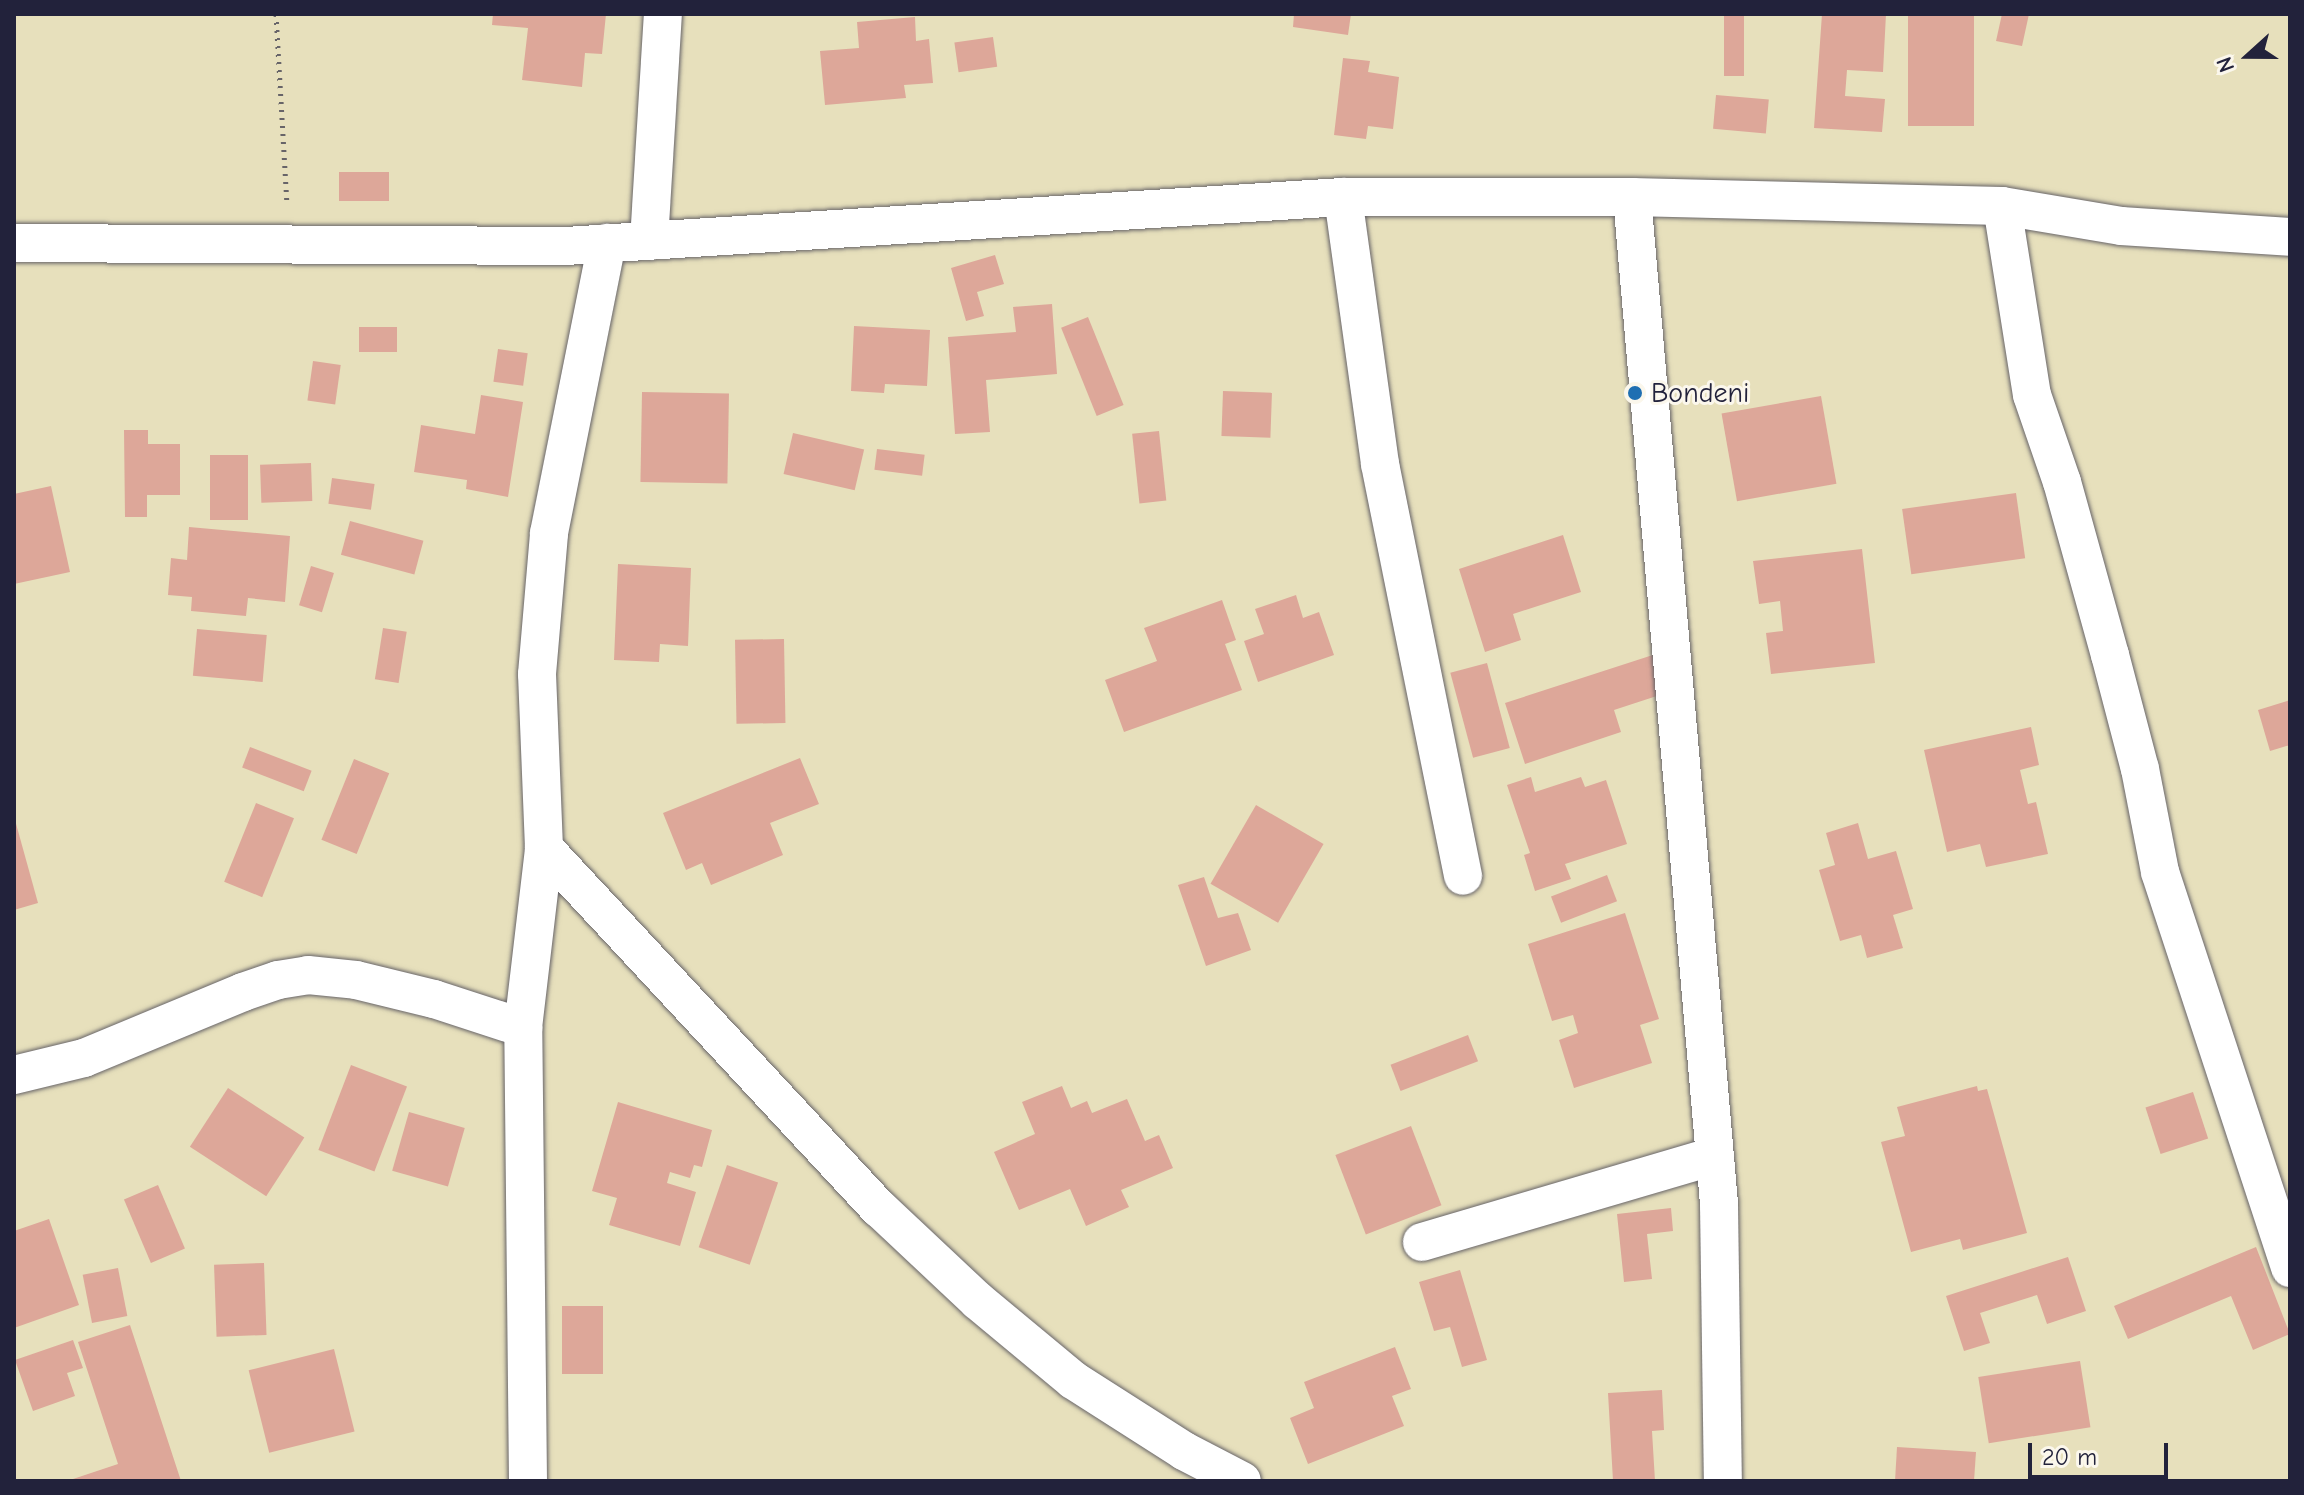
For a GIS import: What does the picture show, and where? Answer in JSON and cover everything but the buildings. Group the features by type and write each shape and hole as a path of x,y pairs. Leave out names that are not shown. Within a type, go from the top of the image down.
{"street":[{"path":"649,241 663,14"},
{"path":"14,243 607,243 1343,197 1632,197 2002,206 2121,226 2289,228"},
{"path":"1343,197 1380,464 1463,876"},
{"path":"1632,197 1719,1204 1723,1481"},
{"path":"2002,206 2032,395 2062,482 2106,640 2140,769 2160,872 2290,1268"},
{"path":"528,1481 523,1028 544,848 537,674 549,533 607,243"},
{"path":"544,848 880,1209 978,1301 1073,1380 1184,1451 1242,1481"},
{"path":"14,1075 84,1058 243,992 278,980 308,975 356,980 434,999 523,1028"},
{"path":"1422,1242 1715,1156"}],"path":[{"path":"276,14 286,131 288,244"}],"place":[{"name":"Bondeni","path":"1635,393"}]}
